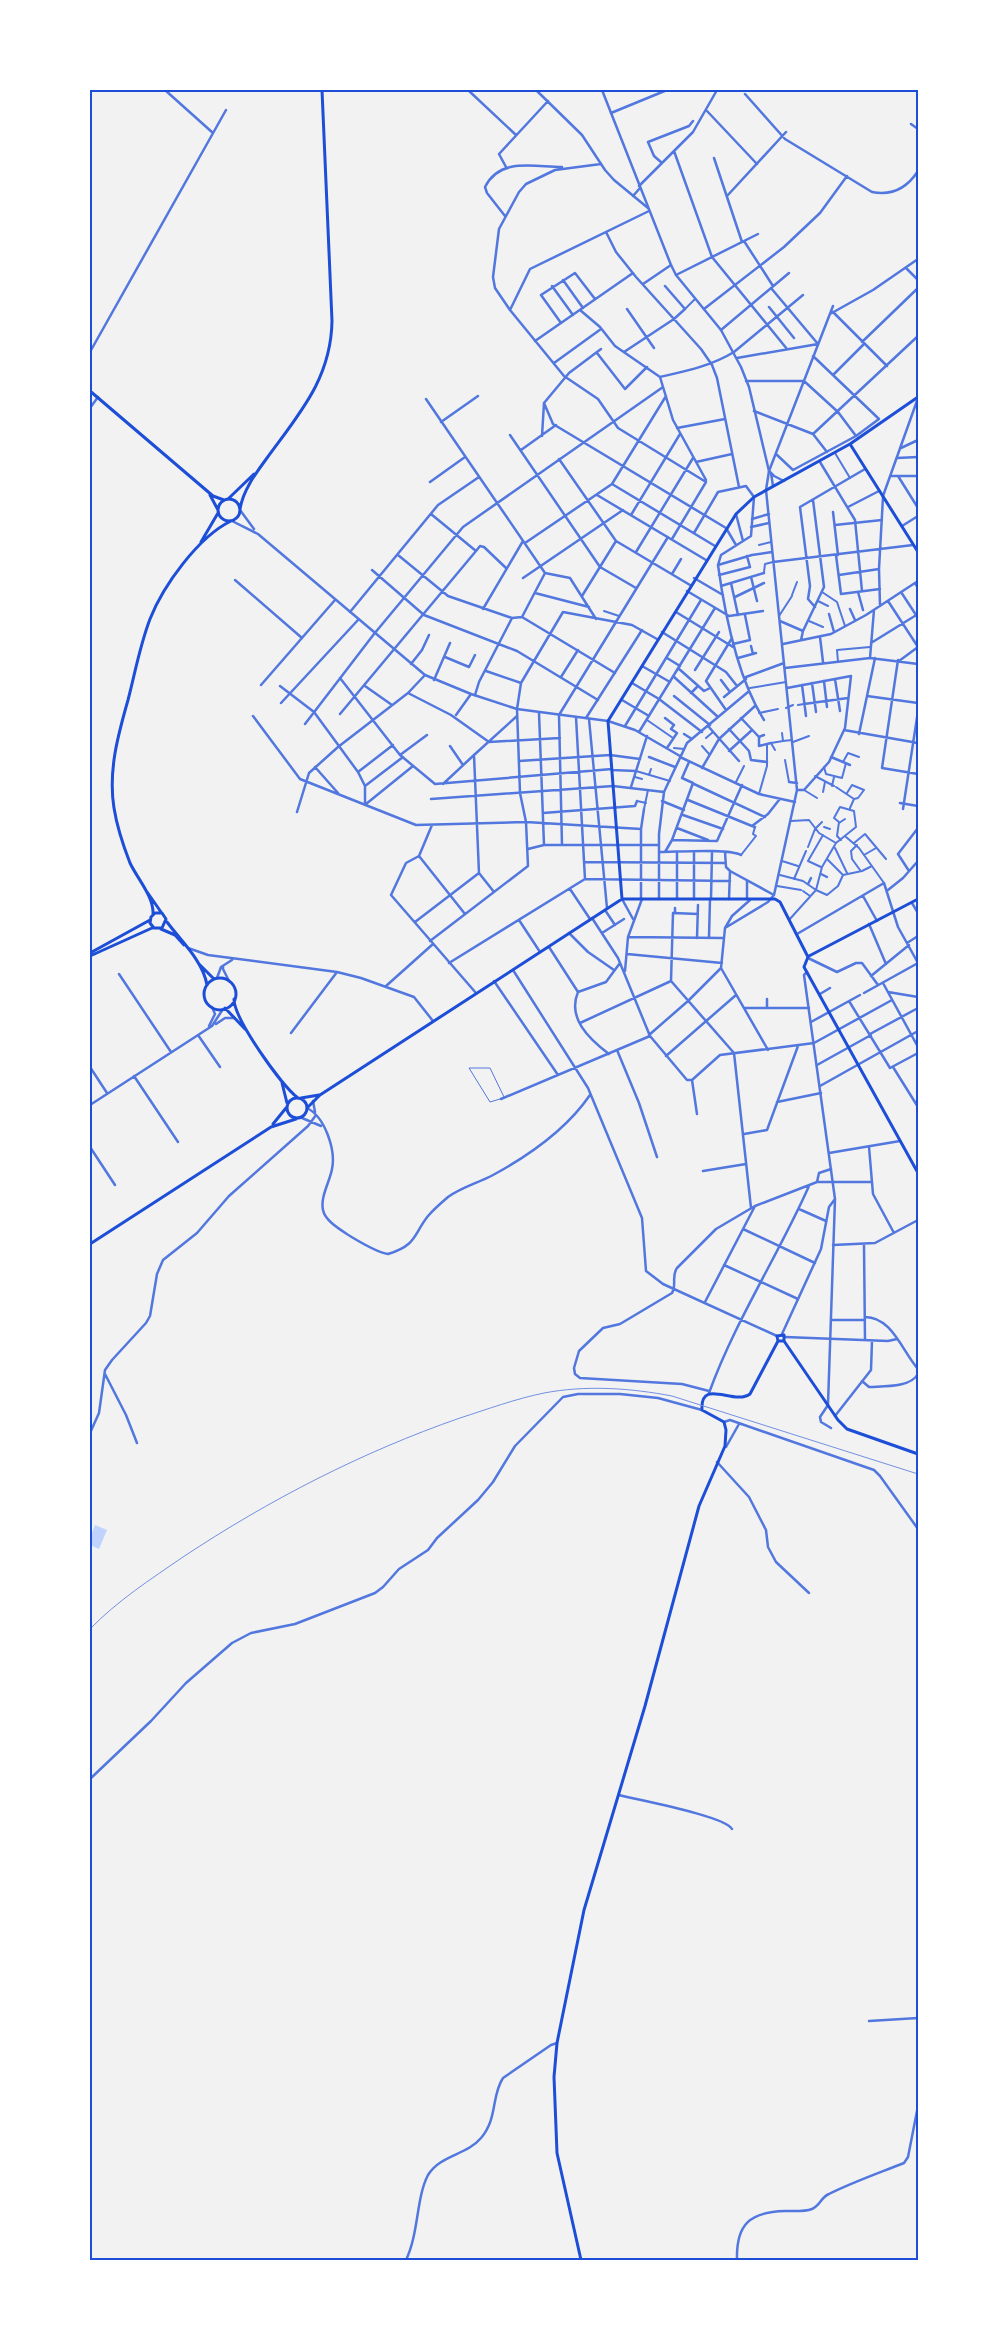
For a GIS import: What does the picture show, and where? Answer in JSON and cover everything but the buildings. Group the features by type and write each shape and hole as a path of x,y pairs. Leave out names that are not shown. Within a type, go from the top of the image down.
{"main road":[{"path":"197,549 217,530 238,517 242,498 258,470 312,395 319,382 329,352 332,321 322,90"},
{"path":"90,391 209,493 237,503 240,510"},
{"path":"622,899 608,721 694,578 736,514 754,497 850,444 918,397"},
{"path":"850,444 918,552"},
{"path":"90,955 150,919 153,914 151,904 130,863 119,831 112,798 113,764 121,725 150,620 167,587 210,531 220,505 258,470"},
{"path":"209,493 224,520 232,521"},
{"path":"141,884 162,913 166,922 197,962 216,979 229,981 234,989 236,1012 250,1035 282,1082 299,1098 305,1101 308,1108"},
{"path":"90,1244 271,1127 302,1118 320,1095 622,899 748,900 773,897 780,902 808,957"},
{"path":"918,899 808,957 804,966 918,1172"},
{"path":"153,914 162,913"},
{"path":"150,919 154,928"},
{"path":"160,929 166,922"},
{"path":"90,955 154,928 175,936 186,947"},
{"path":"197,962 207,985 204,996 207,1002 212,1007 224,1009 250,1035"},
{"path":"207,985 216,979"},
{"path":"224,1009 234,1000"},
{"path":"282,1082 289,1115 296,1119"},
{"path":"271,1127 292,1099 320,1095"},
{"path":"581,2260 556,2153 554,2077 558,2043 582,1916 646,1706 692,1529 702,1497 725,1448 726,1430 724,1422 702,1410 704,1399 709,1392 736,1398 747,1396 756,1386 778,1341 778,1336 784,1338 835,1416 851,1431 918,1454"},
{"path":"778,1341 784,1338"}],"street":[{"path":"165,90 213,133"},
{"path":"468,90 516,135"},
{"path":"536,90 582,135 614,180 649,210"},
{"path":"602,90 676,275 721,330 737,358 746,381 773,486"},
{"path":"611,113 666,90"},
{"path":"633,196 695,129 717,90"},
{"path":"745,94 783,136 872,192 885,194 906,185 918,172"},
{"path":"506,167 499,154 548,101"},
{"path":"90,352 226,110"},
{"path":"707,110 757,164"},
{"path":"662,163 654,156 648,142 690,125 693,121"},
{"path":"911,124 918,129"},
{"path":"690,125 695,129"},
{"path":"726,196 786,132"},
{"path":"674,151 712,257 788,349"},
{"path":"714,158 743,242 787,308 818,344"},
{"path":"505,216 487,193 485,187 488,181 506,167 511,165 568,167 601,164"},
{"path":"568,167 543,174 526,184 505,216 497,240 493,277 495,288 510,310 554,363 566,376 598,399 618,428 706,482"},
{"path":"704,309 784,246 827,205 847,176"},
{"path":"510,310 530,269 649,210"},
{"path":"606,232 616,252 712,365 717,378 738,488"},
{"path":"676,275 758,234"},
{"path":"829,315 873,290 918,259"},
{"path":"643,284 671,265"},
{"path":"906,268 918,280"},
{"path":"721,330 789,272"},
{"path":"561,323 541,295 552,286 576,273 595,300"},
{"path":"536,341 633,273"},
{"path":"563,280 582,309 615,346 660,377 677,428 706,482"},
{"path":"552,286 573,315"},
{"path":"665,286 685,309"},
{"path":"834,375 918,288"},
{"path":"660,377 712,365 734,352 803,295"},
{"path":"624,352 674,319 695,299"},
{"path":"725,928 773,897 780,875 795,802 797,783 793,741 787,708 787,688 766,490 776,454 833,306"},
{"path":"769,307 794,338"},
{"path":"627,309 654,348"},
{"path":"833,312 887,366"},
{"path":"554,363 601,329"},
{"path":"813,434 918,336"},
{"path":"737,358 818,344"},
{"path":"542,436 544,403 566,376 601,350"},
{"path":"597,353 626,389 647,367"},
{"path":"776,454 793,470 856,436 879,419 813,356"},
{"path":"746,381 804,381 838,412 856,436"},
{"path":"305,724 374,634 463,527 663,387"},
{"path":"441,422 478,396"},
{"path":"482,609 524,542 612,484 666,396"},
{"path":"880,606 879,569 883,498 918,397"},
{"path":"90,408 98,398"},
{"path":"426,399 545,573 570,578 596,619"},
{"path":"544,403 553,424 726,528 736,545"},
{"path":"754,411 813,434 827,452"},
{"path":"677,428 725,420"},
{"path":"521,450 556,425"},
{"path":"630,515 680,434"},
{"path":"510,435 600,567 636,588"},
{"path":"901,448 918,440"},
{"path":"835,453 850,478"},
{"path":"696,462 732,454"},
{"path":"430,482 466,457"},
{"path":"897,458 918,457"},
{"path":"636,552 693,458"},
{"path":"559,459 616,541 690,585"},
{"path":"820,462 856,523 862,591"},
{"path":"815,607 808,599 810,586 800,507 865,469"},
{"path":"770,472 784,481"},
{"path":"891,476 918,476"},
{"path":"898,476 918,508"},
{"path":"350,612 438,505 479,477"},
{"path":"672,539 706,482"},
{"path":"612,484 715,546"},
{"path":"694,533 718,492 746,486 754,497 751,536 720,555 718,565 734,648 746,678 748,692 764,720"},
{"path":"848,508 879,491"},
{"path":"597,495 706,560"},
{"path":"801,640 803,631 824,587 813,499"},
{"path":"240,510 258,534 374,634 425,675 434,680 517,709 608,721 625,726 647,736 679,758 736,782 759,794 795,802"},
{"path":"523,578 623,510"},
{"path":"833,512 841,594 880,589"},
{"path":"431,514 476,551"},
{"path":"736,514 743,541"},
{"path":"752,519 768,514"},
{"path":"902,526 918,516"},
{"path":"835,526 882,520"},
{"path":"232,521 258,534"},
{"path":"751,527 769,523"},
{"path":"562,845 559,715 668,537"},
{"path":"582,596 616,541"},
{"path":"759,545 771,542"},
{"path":"721,586 764,573 765,564 773,562 914,545"},
{"path":"340,714 480,546 484,547 506,568"},
{"path":"718,565 747,556 772,552"},
{"path":"398,555 442,592 482,609 512,618 522,617 615,673"},
{"path":"719,575 750,567 747,556"},
{"path":"672,574 680,559"},
{"path":"839,575 879,569"},
{"path":"372,570 424,614 498,646 516,651 598,700"},
{"path":"522,617 545,573"},
{"path":"751,577 757,601"},
{"path":"694,578 723,595"},
{"path":"235,580 302,638"},
{"path":"779,616 792,595 797,582"},
{"path":"782,644 820,637 834,632 866,615 917,582 918,588"},
{"path":"731,583 738,615"},
{"path":"734,596 754,589 764,583"},
{"path":"686,591 727,615 745,615 763,611"},
{"path":"857,592 866,615"},
{"path":"838,662 836,652 838,650 871,645 917,616 901,592"},
{"path":"535,593 590,608"},
{"path":"822,593 837,602 845,626"},
{"path":"261,685 334,600"},
{"path":"625,726 702,600"},
{"path":"818,601 828,606"},
{"path":"888,601 918,647 898,660 882,768 918,774"},
{"path":"640,732 715,608"},
{"path":"850,609 855,620"},
{"path":"870,658 874,610"},
{"path":"604,611 619,616"},
{"path":"674,611 734,648"},
{"path":"430,941 528,866 526,822 520,793 517,709 521,683 563,612 632,625 657,639"},
{"path":"829,614 834,632"},
{"path":"733,644 750,640 745,615"},
{"path":"456,715 473,694 512,618"},
{"path":"281,703 288,693 358,620"},
{"path":"780,621 803,631"},
{"path":"808,621 823,627"},
{"path":"615,925 606,909 588,719 642,630"},
{"path":"662,632 728,673 737,686"},
{"path":"695,670 719,632"},
{"path":"411,664 422,650 429,635"},
{"path":"820,637 823,662"},
{"path":"726,710 706,682 732,638"},
{"path":"434,680 450,644"},
{"path":"738,658 755,653 751,646"},
{"path":"561,677 578,650"},
{"path":"445,657 468,667 474,654"},
{"path":"667,658 705,692 710,688"},
{"path":"785,668 823,662 825,664 870,658 918,664"},
{"path":"859,734 875,658"},
{"path":"724,697 746,678 784,664"},
{"path":"642,666 670,682"},
{"path":"486,671 521,683"},
{"path":"297,812 309,773 338,747 408,693 425,675"},
{"path":"673,676 718,717"},
{"path":"787,688 851,676 844,730 831,757 804,790"},
{"path":"340,678 402,756 432,782 442,784 475,782 612,770 636,771 670,781"},
{"path":"835,679 840,711 847,710"},
{"path":"721,680 730,692"},
{"path":"824,681 827,707"},
{"path":"750,688 786,682"},
{"path":"632,683 659,700 702,732"},
{"path":"812,683 816,712"},
{"path":"802,685 806,716"},
{"path":"280,686 314,712 358,772 365,786 365,804"},
{"path":"364,686 392,705"},
{"path":"691,693 698,686"},
{"path":"659,899 661,801 664,792 687,743 748,692"},
{"path":"408,693 451,715 488,742 560,738"},
{"path":"674,696 709,725 739,761"},
{"path":"867,696 918,703"},
{"path":"798,705 848,698"},
{"path":"622,700 649,716"},
{"path":"787,708 793,705"},
{"path":"702,768 719,739 755,706"},
{"path":"759,713 778,710"},
{"path":"903,809 918,711"},
{"path":"540,713 544,845"},
{"path":"253,716 300,779 416,825 526,822 641,829"},
{"path":"442,784 517,716"},
{"path":"576,717 585,879"},
{"path":"664,718 674,725 671,729 677,733 667,748"},
{"path":"741,718 759,737 759,746 793,741 809,736"},
{"path":"647,720 673,738"},
{"path":"730,729 749,751 751,760 767,762"},
{"path":"729,751 752,730"},
{"path":"844,730 918,743"},
{"path":"706,738 713,732"},
{"path":"782,733 783,741"},
{"path":"684,734 692,739"},
{"path":"365,786 427,735"},
{"path":"759,737 764,735"},
{"path":"630,788 647,736"},
{"path":"771,743 775,750"},
{"path":"358,772 393,745"},
{"path":"759,794 767,762 767,745"},
{"path":"450,746 463,765"},
{"path":"702,746 709,754"},
{"path":"674,748 684,749"},
{"path":"824,767 826,774 842,778 848,753 859,757"},
{"path":"474,755 479,873 494,892"},
{"path":"519,761 592,755 640,759"},
{"path":"649,757 675,767"},
{"path":"831,757 850,765"},
{"path":"784,760 789,782 797,783"},
{"path":"689,762 682,778 765,817"},
{"path":"365,804 413,766"},
{"path":"736,782 744,766"},
{"path":"315,767 339,794"},
{"path":"649,775 651,769"},
{"path":"655,776 657,772"},
{"path":"634,776 642,779"},
{"path":"815,776 847,793 854,799"},
{"path":"834,777 834,786"},
{"path":"823,792 825,782"},
{"path":"665,852 677,828 693,783"},
{"path":"672,840 717,841 742,785"},
{"path":"430,799 613,786 664,792"},
{"path":"847,793 851,786 864,790 858,798 854,799 849,809"},
{"path":"624,973 628,937 641,899 641,829 648,790"},
{"path":"797,790 804,790 816,798"},
{"path":"688,800 753,827"},
{"path":"753,827 780,800"},
{"path":"543,813 635,806 637,801 646,803"},
{"path":"661,801 684,810"},
{"path":"900,803 918,806"},
{"path":"789,920 816,890 822,874 822,867 835,848 836,843 856,827 854,811 839,807 834,818 839,824"},
{"path":"682,815 723,829"},
{"path":"841,840 837,836 839,824 845,819"},
{"path":"791,821 809,820 815,829 836,843"},
{"path":"432,825 419,856 406,863 391,895 476,993"},
{"path":"808,847 815,829 822,825 830,829"},
{"path":"660,852 736,852 741,855 756,836 753,834 753,827"},
{"path":"677,828 709,841"},
{"path":"910,871 898,854 918,828"},
{"path":"860,870 852,859 851,851 864,834 886,859"},
{"path":"822,867 808,861 823,835"},
{"path":"846,836 856,844 888,890 894,912 918,963 864,993"},
{"path":"810,842 817,846"},
{"path":"528,849 544,845 659,845"},
{"path":"835,848 848,873"},
{"path":"864,855 876,848"},
{"path":"794,879 806,851"},
{"path":"677,852 677,899"},
{"path":"694,852 694,899"},
{"path":"709,938 712,852"},
{"path":"725,852 725,862 730,871 773,897"},
{"path":"419,856 465,914"},
{"path":"827,859 843,875"},
{"path":"782,861 798,866"},
{"path":"888,890 910,871 918,861"},
{"path":"584,862 725,862"},
{"path":"780,875 808,884 827,895 838,886 843,875 872,866"},
{"path":"729,899 730,871"},
{"path":"415,923 479,873"},
{"path":"822,874 827,877"},
{"path":"808,884 811,878"},
{"path":"449,963 585,879 730,881"},
{"path":"503,1099 649,1035 688,1001 721,968 725,928 732,916 748,900 747,882"},
{"path":"797,934 884,883"},
{"path":"777,886 802,891 810,896"},
{"path":"570,888 602,932 620,962 649,1035 687,1080 692,1080 720,1055 814,1043 892,1000"},
{"path":"863,896 876,921"},
{"path":"622,899 633,919"},
{"path":"912,903 918,913"},
{"path":"697,938 698,905"},
{"path":"793,907 797,909"},
{"path":"675,908 671,981 734,1053 746,1164 753,1207 704,1302"},
{"path":"674,913 698,914"},
{"path":"602,932 624,919"},
{"path":"520,920 540,952"},
{"path":"869,924 886,964"},
{"path":"568,933 588,952 614,970"},
{"path":"871,976 918,936"},
{"path":"628,937 723,938"},
{"path":"386,986 433,944"},
{"path":"186,947 208,955 236,960 337,972 386,986 414,997 433,1022"},
{"path":"548,947 578,992 574,1009 580,1023 590,1039 609,1054"},
{"path":"627,954 722,963"},
{"path":"808,957 836,972 856,963 862,963 878,985"},
{"path":"216,979 218,970 224,964 236,960"},
{"path":"578,992 606,982 620,962"},
{"path":"224,964 222,970 229,981"},
{"path":"721,968 768,1050"},
{"path":"513,970 576,1068 590,1094 642,1218 646,1271 655,1279 674,1289 742,1318 778,1336"},
{"path":"291,1033 337,972"},
{"path":"807,972 804,975 835,1200 832,1339 828,1404 820,1418 821,1422 831,1428"},
{"path":"120,974 171,1052"},
{"path":"494,981 558,1075"},
{"path":"580,1023 671,981"},
{"path":"883,983 918,1047"},
{"path":"820,994 830,988"},
{"path":"888,992 918,997"},
{"path":"666,1056 736,994"},
{"path":"811,1022 860,995"},
{"path":"767,999 767,1008"},
{"path":"850,1001 880,1052 918,1107"},
{"path":"205,1030 213,1020 212,1007"},
{"path":"744,1008 809,1008"},
{"path":"817,1064 918,1008"},
{"path":"212,1026 224,1009"},
{"path":"90,1105 225,1018 237,1020"},
{"path":"820,1086 918,1031"},
{"path":"198,1035 220,1067"},
{"path":"743,1134 767,1130 798,1046"},
{"path":"617,1050 639,1103 657,1157"},
{"path":"891,1068 918,1053"},
{"path":"90,1067 108,1094"},
{"path":"134,1076 178,1142"},
{"path":"692,1080 698,1114"},
{"path":"313,1102 316,1113 329,1140 333,1162 322,1203 324,1213 332,1223 354,1238 388,1254 410,1244 428,1216 458,1190 505,1169 546,1141 573,1116 590,1094"},
{"path":"777,1102 821,1094"},
{"path":"308,1108 316,1113"},
{"path":"90,1433 99,1413 104,1373 112,1360 144,1327 148,1319 157,1274 163,1260 197,1232 229,1196 312,1121 316,1113"},
{"path":"302,1118 322,1126"},
{"path":"829,1153 900,1141"},
{"path":"90,1147 115,1185"},
{"path":"869,1147 873,1194 894,1233"},
{"path":"703,1172 746,1164"},
{"path":"817,1182 821,1172 831,1169"},
{"path":"809,1186 781,1247 742,1318 709,1392 682,1384 580,1378 575,1374 574,1368 578,1351 602,1328 625,1321 668,1296 674,1289 674,1272 716,1229 753,1207 817,1182 871,1182"},
{"path":"835,1200 829,1206 821,1250 798,1299 784,1338 897,1339"},
{"path":"799,1210 826,1221"},
{"path":"833,1245 875,1243 918,1220"},
{"path":"743,1229 815,1263"},
{"path":"864,1245 865,1340"},
{"path":"724,1265 798,1299"},
{"path":"832,1320 874,1317 882,1322 897,1339 918,1369"},
{"path":"835,1416 870,1370 872,1340"},
{"path":"104,1373 126,1416 137,1443"},
{"path":"862,1381 869,1387 901,1384 916,1378 918,1374"},
{"path":"90,1779 151,1721 186,1683 232,1643 251,1633 295,1624 375,1593 383,1588 394,1573 428,1550 437,1538 478,1500 493,1482 515,1446 563,1397 602,1394 658,1398 702,1410"},
{"path":"724,1422 730,1420 874,1470 918,1529"},
{"path":"725,1448 740,1424"},
{"path":"717,1462 748,1496 767,1534 768,1547 776,1562 809,1593"},
{"path":"619,1795 728,1823 732,1829"},
{"path":"869,2021 918,2018"},
{"path":"406,2260 414,2241 422,2193 428,2175 439,2163 475,2144 482,2138 492,2120 503,2078 550,2045 558,2043"},
{"path":"737,2260 738,2239 747,2223 755,2216 763,2213 801,2212 814,2208 826,2195 907,2160 918,2106"}],"lane":[{"path":"469,1068 490,1068 503,1099 490,1102 469,1068"}],"water":[{"path":"95,1525 107,1530 99,1549 90,1545 90,1538"}],"railway":[{"path":"90,1629 123,1600 183,1557 249,1516 317,1479 423,1431 502,1404 544,1393 608,1388 672,1396 918,1474"}]}
